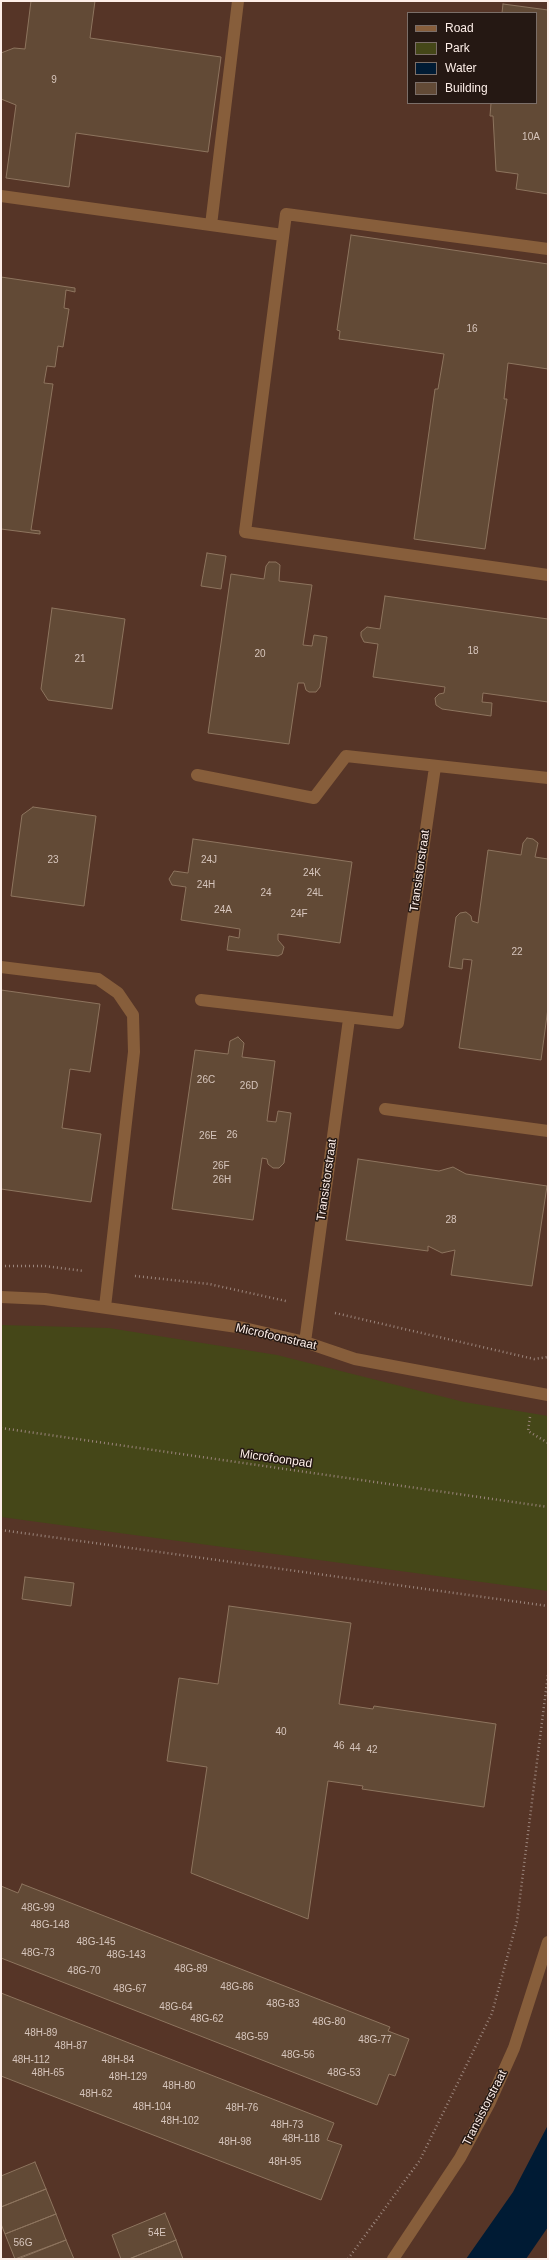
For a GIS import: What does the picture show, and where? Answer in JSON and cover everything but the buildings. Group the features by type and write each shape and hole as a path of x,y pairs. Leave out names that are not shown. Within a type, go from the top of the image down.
{"street":[{"path":"211,225 238,1"},
{"path":"1,196 283,235"},
{"path":"548,249 286,214 245,532 548,575"},
{"path":"197,775 314,798 346,756 548,778"},
{"name":"Transistorstraat","path":"201,1000 349,1019 398,1023 435,766"},
{"path":"1,967 98,979 118,993 133,1015 134,1052 104,1308"},
{"name":"Transistorstraat","path":"305,1342 349,1019"},
{"path":"385,1109 548,1131"},
{"name":"Microfoonstraat","path":"1,1296 45,1299 244,1328 305,1342 355,1359 548,1395"},
{"name":"Transistorstraat","path":"393,2259 460,2158 489,2104 514,2048 548,1942"}],"path":[{"path":"1,1266 45,1266 209,1284 534,1359 548,1357"},
{"name":"Microfoonpad","path":"1,1428 548,1507"},
{"path":"1,1530 548,1606"},
{"path":"348,2259 420,2160 492,2014 517,1922 548,1674"}],"shaded area":[{"path":"1,1 548,1 548,2259 1,2259"}],"green space":[{"path":"1,1325 109,1328 277,1355 464,1402 548,1416 548,1591 1,1517"}],"water":[{"path":"548,2125 548,2227 526,2259 466,2259 513,2192"}]}
